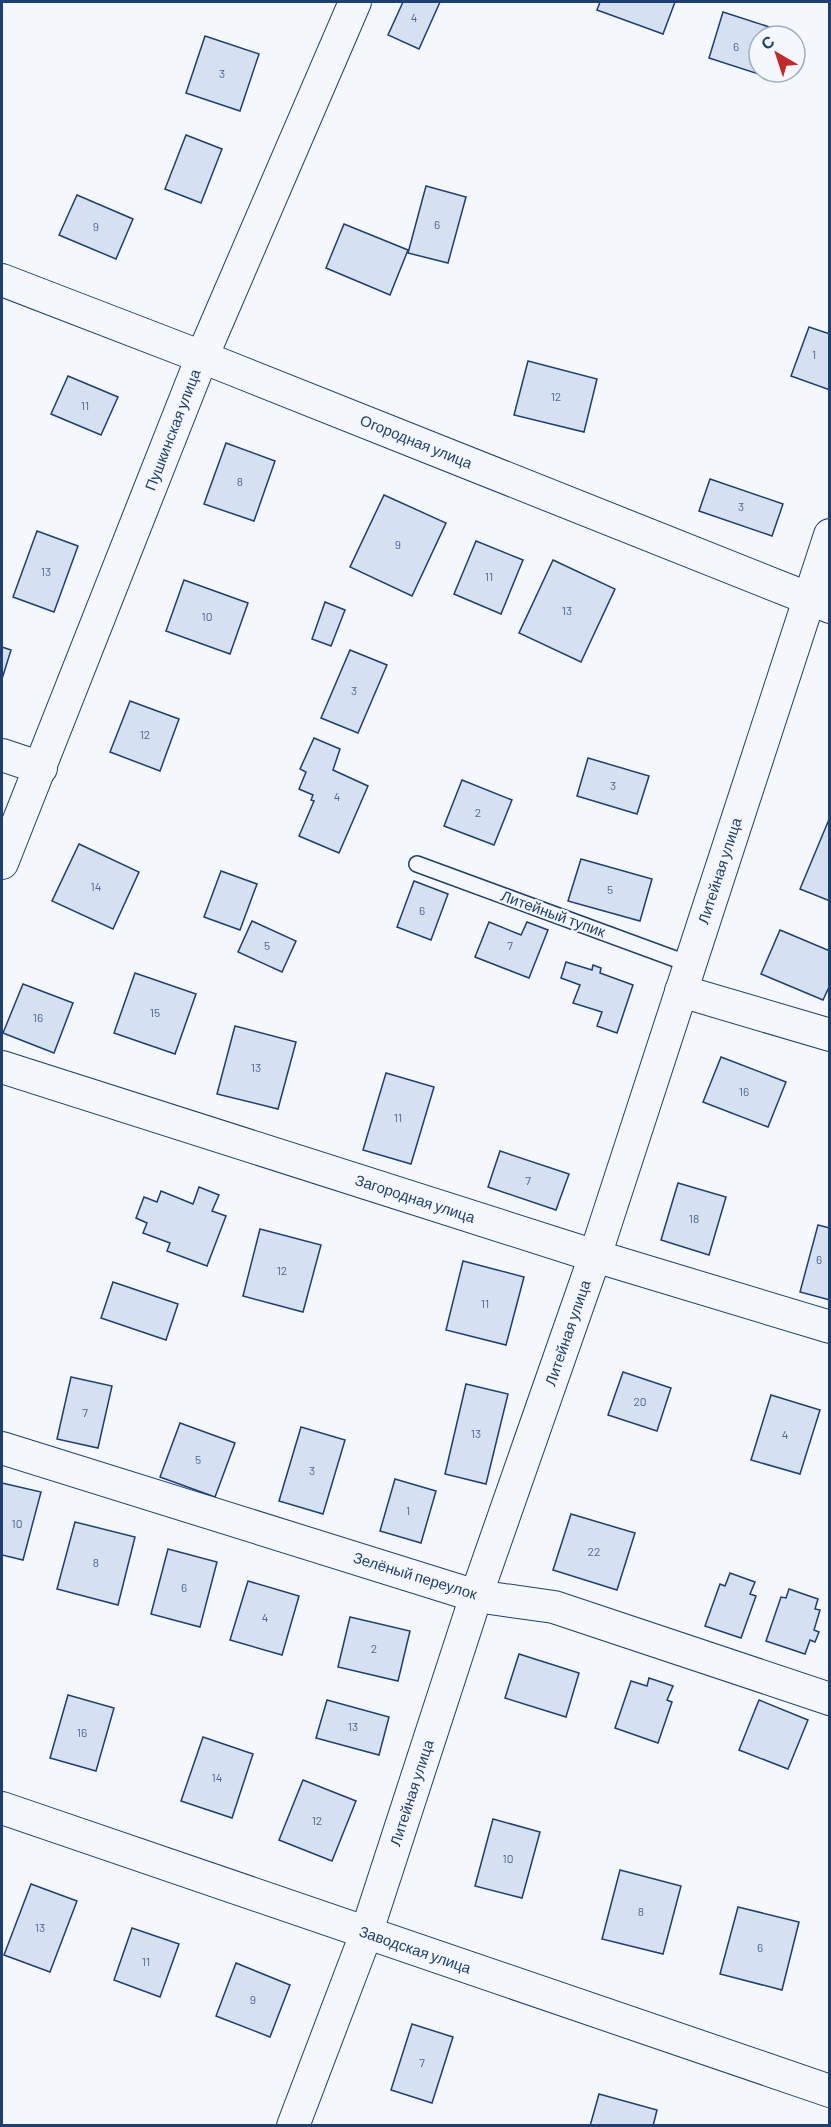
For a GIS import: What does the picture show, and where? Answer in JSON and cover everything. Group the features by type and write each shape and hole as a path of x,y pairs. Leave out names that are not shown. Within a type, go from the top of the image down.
{"street":[{"name":"Пушкинская улица","path":"2,863 202,357 356,2"},
{"name":"Огородная улица","path":"2,280 202,357 819,603"},
{"name":"Литейная улица","path":"293,2126 366,1934 476,1596 595,1256 685,977 819,603 830,535"},
{"path":"2,755 40,768"},
{"path":"685,977 830,1035"},
{"name":"Загородная улица","path":"2,1067 595,1256 830,1327"},
{"name":"Зелёный переулок","path":"2,1448 476,1596 554,1607 830,1699"},
{"name":"Заводская улица","path":"2,1808 830,2091"}],"lane":[{"name":"Литейный тупик","path":"417,864 685,977"}],"building":[{"path":"403,2 440,2 419,49 388,35"},
{"path":"600,2 675,2 663,34 597,10"},
{"path":"723,12 760,24 747,24 747,70 709,58"},
{"path":"205,36 259,54 240,111 186,93"},
{"path":"186,135 222,149 201,203 165,189"},
{"path":"426,186 466,197 448,263 408,253"},
{"path":"77,195 133,219 116,259 59,235"},
{"path":"344,224 408,250 390,295 326,268"},
{"path":"809,327 830,334 830,390 791,376"},
{"path":"528,361 597,379 584,432 514,415"},
{"path":"68,376 118,397 101,435 51,414"},
{"path":"226,443 275,461 254,521 204,504"},
{"path":"710,479 783,504 772,536 699,511"},
{"path":"384,495 446,523 412,596 350,567"},
{"path":"37,531 78,546 54,612 13,597"},
{"path":"476,541 523,560 501,614 454,594"},
{"path":"553,560 615,589 581,662 519,633"},
{"path":"184,580 248,603 230,654 166,631"},
{"path":"325,602 345,610 331,646 312,639"},
{"path":"2,647 11,650 2,679"},
{"path":"350,650 387,665 358,733 321,718"},
{"path":"130,701 179,719 160,771 110,752"},
{"path":"314,738 340,749 333,770 368,786 339,853 299,836 314,801 311,800 313,795 299,789 306,772 300,769"},
{"path":"588,758 649,776 637,814 577,796"},
{"path":"462,780 512,800 494,845 444,826"},
{"path":"830,817 830,901 800,889"},
{"path":"79,844 139,872 113,929 52,901"},
{"path":"581,859 652,879 640,921 568,901"},
{"path":"221,871 257,884 240,930 204,917"},
{"path":"414,881 448,894 431,940 397,927"},
{"path":"252,921 296,941 282,972 238,952"},
{"path":"489,922 521,935 527,922 548,930 529,978 475,957"},
{"path":"780,930 830,951 830,985 823,1000 761,974"},
{"path":"566,962 592,970 593,965 601,968 600,973 633,985 617,1033 597,1026 602,1012 573,1003 580,985 561,978"},
{"path":"135,973 196,994 175,1054 114,1033"},
{"path":"23,984 73,1003 54,1053 3,1033"},
{"path":"235,1026 296,1042 278,1109 217,1094"},
{"path":"721,1057 786,1082 768,1127 703,1102"},
{"path":"386,1073 434,1087 411,1164 363,1150"},
{"path":"500,1151 569,1174 556,1210 488,1187"},
{"path":"678,1183 726,1197 709,1255 661,1240"},
{"path":"199,1187 219,1195 212,1211 226,1216 207,1266 167,1251 170,1243 143,1233 147,1223 136,1218 144,1197 157,1202 161,1191 193,1204"},
{"path":"818,1225 830,1228 830,1300 800,1292"},
{"path":"260,1229 321,1245 303,1312 243,1296"},
{"path":"463,1261 524,1277 506,1345 446,1330"},
{"path":"113,1282 178,1304 166,1340 101,1318"},
{"path":"623,1372 671,1388 657,1431 608,1415"},
{"path":"71,1377 112,1386 98,1448 57,1439"},
{"path":"466,1384 508,1394 486,1484 445,1474"},
{"path":"771,1395 820,1410 800,1474 751,1460"},
{"path":"180,1423 235,1443 215,1497 160,1477"},
{"path":"301,1427 345,1440 323,1514 279,1501"},
{"path":"395,1479 436,1491 421,1543 380,1531"},
{"path":"2,1483 41,1492 23,1560 2,1555"},
{"path":"571,1514 635,1533 617,1590 553,1570"},
{"path":"75,1522 135,1537 118,1605 57,1589"},
{"path":"168,1549 217,1562 200,1627 151,1614"},
{"path":"730,1573 755,1582 750,1594 756,1596 741,1638 705,1626 720,1584 725,1586"},
{"path":"248,1581 299,1596 282,1655 230,1640"},
{"path":"789,1589 818,1599 815,1609 820,1610 814,1630 819,1632 815,1642 810,1640 805,1654 766,1641 781,1597 786,1598"},
{"path":"350,1617 410,1631 398,1681 338,1667"},
{"path":"519,1654 579,1673 566,1717 505,1698"},
{"path":"649,1678 673,1686 667,1700 672,1702 658,1743 615,1728 631,1681 647,1686"},
{"path":"68,1695 114,1708 96,1771 50,1758"},
{"path":"327,1700 389,1717 379,1755 316,1738"},
{"path":"759,1700 808,1720 788,1769 739,1750"},
{"path":"203,1737 253,1754 232,1818 181,1801"},
{"path":"303,1780 356,1801 332,1861 279,1840"},
{"path":"493,1819 540,1832 522,1898 475,1886"},
{"path":"620,1870 681,1886 663,1954 602,1939"},
{"path":"31,1884 77,1901 50,1972 4,1955"},
{"path":"738,1907 799,1922 782,1990 720,1974"},
{"path":"132,1928 179,1944 160,1997 114,1980"},
{"path":"236,1963 290,1985 270,2037 216,2016"},
{"path":"412,2024 453,2037 432,2103 391,2090"},
{"path":"599,2094 657,2110 653,2126 590,2126"}]}
